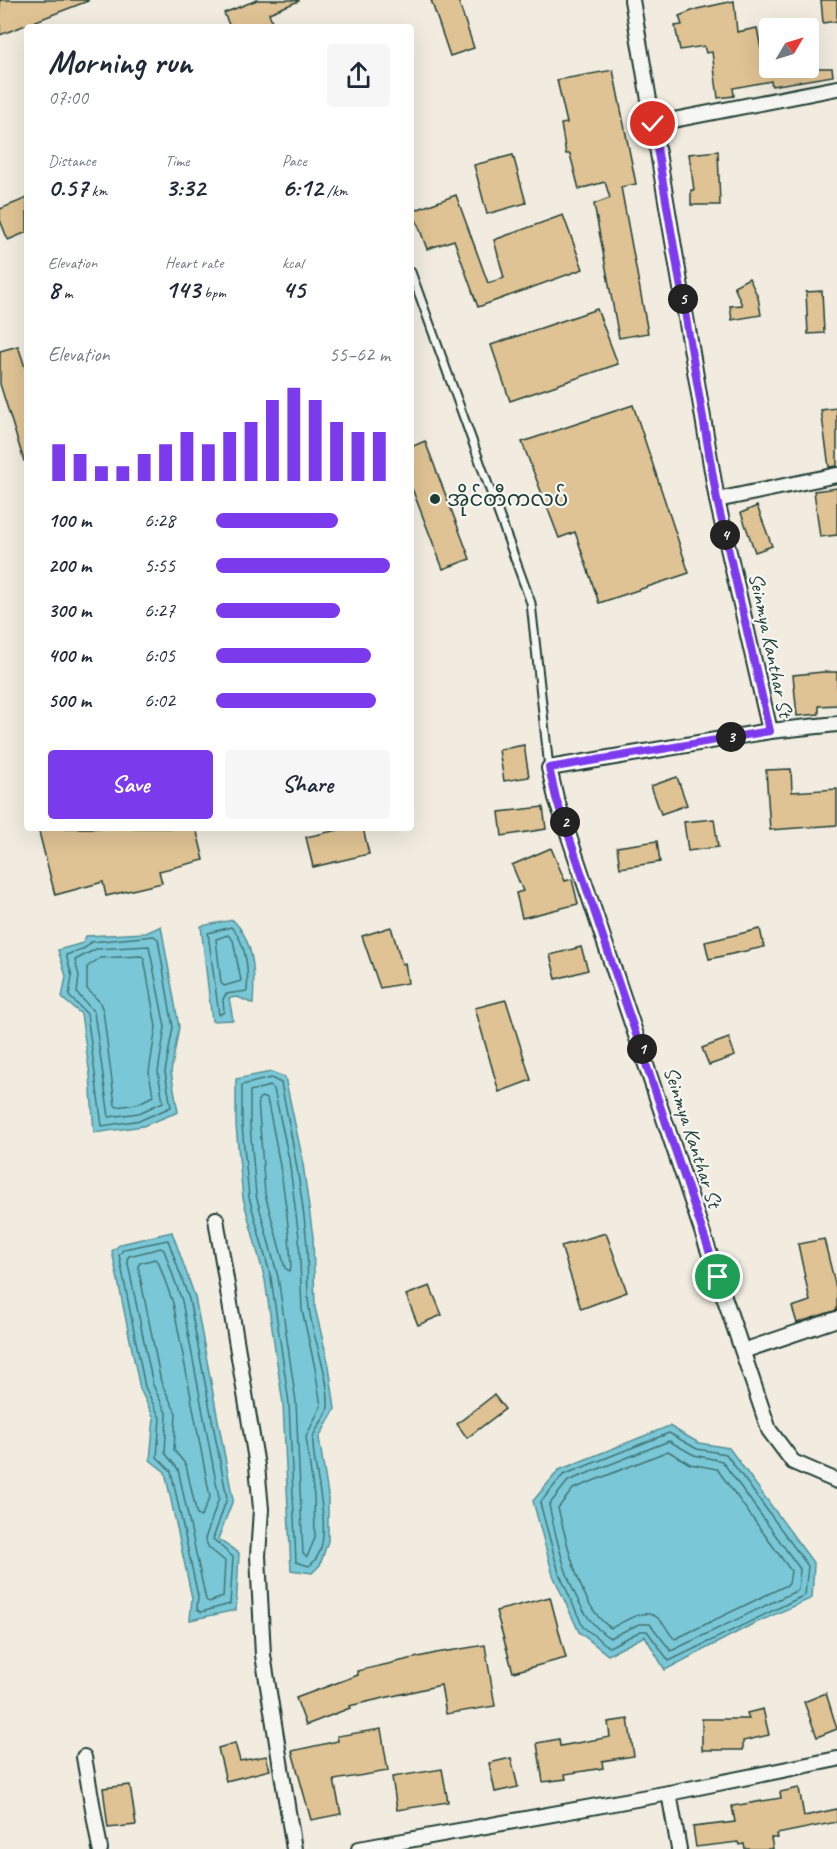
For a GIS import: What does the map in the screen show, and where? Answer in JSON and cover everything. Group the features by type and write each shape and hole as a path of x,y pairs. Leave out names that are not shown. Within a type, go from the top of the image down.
{"street":[{"name":"Seinmya Kanthar St","path":"632,0 717,500 770,731 549,768 556,798 769,1430 793,1462 837,1481"},
{"path":"653,124 837,88"},
{"path":"717,500 837,475"},
{"path":"770,731 837,724"},
{"path":"216,1219 256,1466 261,1509 258,1556 263,1655 294,1849"},
{"path":"743,1351 837,1319"},
{"path":"84,1757 100,1849"},
{"path":"359,1849 669,1793 837,1759"},
{"path":"669,1793 679,1849"}],"lane":[{"path":"414,280 531,603 549,768"}],"water":[{"path":"233,920 250,948 254,981 253,1004 238,997 229,998 233,1020 212,1021 201,926"},
{"path":"161,926 179,1027 171,1072 178,1112 143,1126 94,1133 90,1075 81,1014 62,998 66,976 58,950 83,943 86,936 146,933"},
{"path":"271,1072 285,1077 302,1157 313,1237 315,1308 329,1366 335,1409 319,1438 328,1495 328,1541 320,1565 312,1573 291,1570 283,1404 265,1280 243,1198 236,1126 236,1079"},
{"path":"172,1232 195,1297 233,1500 218,1539 239,1553 236,1610 190,1620 192,1598 165,1472 150,1460 154,1418 140,1389 112,1251 121,1244"},
{"path":"669,1426 699,1443 729,1448 814,1564 812,1598 751,1625 665,1670 645,1636 608,1655 579,1632 553,1575 533,1501 559,1470"}],"building":[{"path":"0,0 88,0 24,24 0,35"},
{"path":"257,0 299,1 269,13 273,24 229,24 224,13"},
{"path":"431,0 458,0 474,48 450,56"},
{"path":"821,0 837,0 837,21 823,23"},
{"path":"734,1 737,32 757,28 759,78 819,78 819,68 832,68 833,76 772,86 771,81 733,88 734,96 718,98 712,52 706,53 704,46 680,50 675,26 682,25 679,16 697,9"},
{"path":"613,70 636,184 621,187 648,333 619,338 594,204 610,198 605,182 579,189 570,154 566,154 561,124 567,123 557,80"},
{"path":"718,151 720,205 691,205 691,190 694,190 689,154"},
{"path":"513,155 526,203 487,214 474,165"},
{"path":"456,195 488,283 504,278 494,240 563,215 583,269 478,307 454,240 427,249 414,211"},
{"path":"24,199 24,233 8,240 0,220 0,209"},
{"path":"749,278 758,297 761,315 732,320 730,306 742,305 734,286"},
{"path":"822,291 824,333 808,334 806,292"},
{"path":"597,309 618,364 510,401 491,345"},
{"path":"18,346 24,364 24,461 0,384 0,351"},
{"path":"633,405 689,573 599,603 575,532 559,538 522,442"},
{"path":"837,408 837,466 829,467 821,410"},
{"path":"425,441 470,559 443,569 414,494 414,446"},
{"path":"837,488 837,535 820,537 814,491"},
{"path":"757,506 772,546 755,552 741,513"},
{"path":"837,672 837,705 819,706 819,714 797,716 793,675"},
{"path":"524,745 529,777 504,781 499,750"},
{"path":"791,769 792,792 837,789 837,825 770,830 766,770"},
{"path":"677,777 687,805 661,814 651,786"},
{"path":"543,807 546,829 502,836 499,812"},
{"path":"714,819 718,847 688,851 684,822"},
{"path":"39,831 197,831 204,860 159,871 162,883 106,896 103,882 55,895"},
{"path":"333,831 364,831 369,854 313,867 306,837"},
{"path":"657,841 660,862 620,868 617,847"},
{"path":"551,848 565,881 572,879 578,904 522,918 516,893 523,891 512,865"},
{"path":"391,927 402,964 405,963 408,983 380,988 362,936"},
{"path":"760,929 764,947 709,959 705,942"},
{"path":"581,947 588,970 556,979 550,955"},
{"path":"506,1000 531,1080 499,1092 475,1008"},
{"path":"729,1038 735,1056 709,1065 702,1048"},
{"path":"606,1233 627,1292 581,1309 561,1246"},
{"path":"824,1239 837,1292 837,1310 797,1323 792,1307 810,1301 798,1244"},
{"path":"430,1286 442,1315 418,1325 406,1295"},
{"path":"494,1395 505,1409 467,1438 457,1424"},
{"path":"550,1597 566,1658 513,1672 496,1611"},
{"path":"485,1645 495,1706 446,1714 441,1685 349,1706 350,1708 306,1725 296,1698 358,1675 357,1671 436,1653"},
{"path":"826,1693 837,1729 817,1737 804,1702"},
{"path":"763,1709 769,1735 743,1741 743,1750 702,1750 702,1719 749,1719 747,1713"},
{"path":"628,1719 634,1756 602,1761 603,1768 565,1774 566,1779 543,1782 537,1743 559,1739 560,1746 610,1737 608,1722"},
{"path":"381,1729 388,1771 334,1780 341,1814 311,1820 292,1751 338,1741 337,1736"},
{"path":"235,1743 240,1761 266,1756 270,1770 226,1781 218,1748"},
{"path":"511,1758 518,1787 495,1792 489,1763"},
{"path":"442,1769 448,1802 397,1810 392,1777"},
{"path":"130,1785 136,1825 108,1828 103,1788"},
{"path":"799,1788 804,1816 837,1809 837,1822 777,1834 778,1838 771,1838 773,1849 745,1849 744,1844 739,1845 738,1842 696,1847 693,1827 735,1822 732,1806 781,1798 780,1792"}],"place":[{"name":"အိုင်တီကလပ်","path":"435,499"}],"route":[{"path":"653,124 717,500 770,731 549,768 556,798 718,1277"}]}
